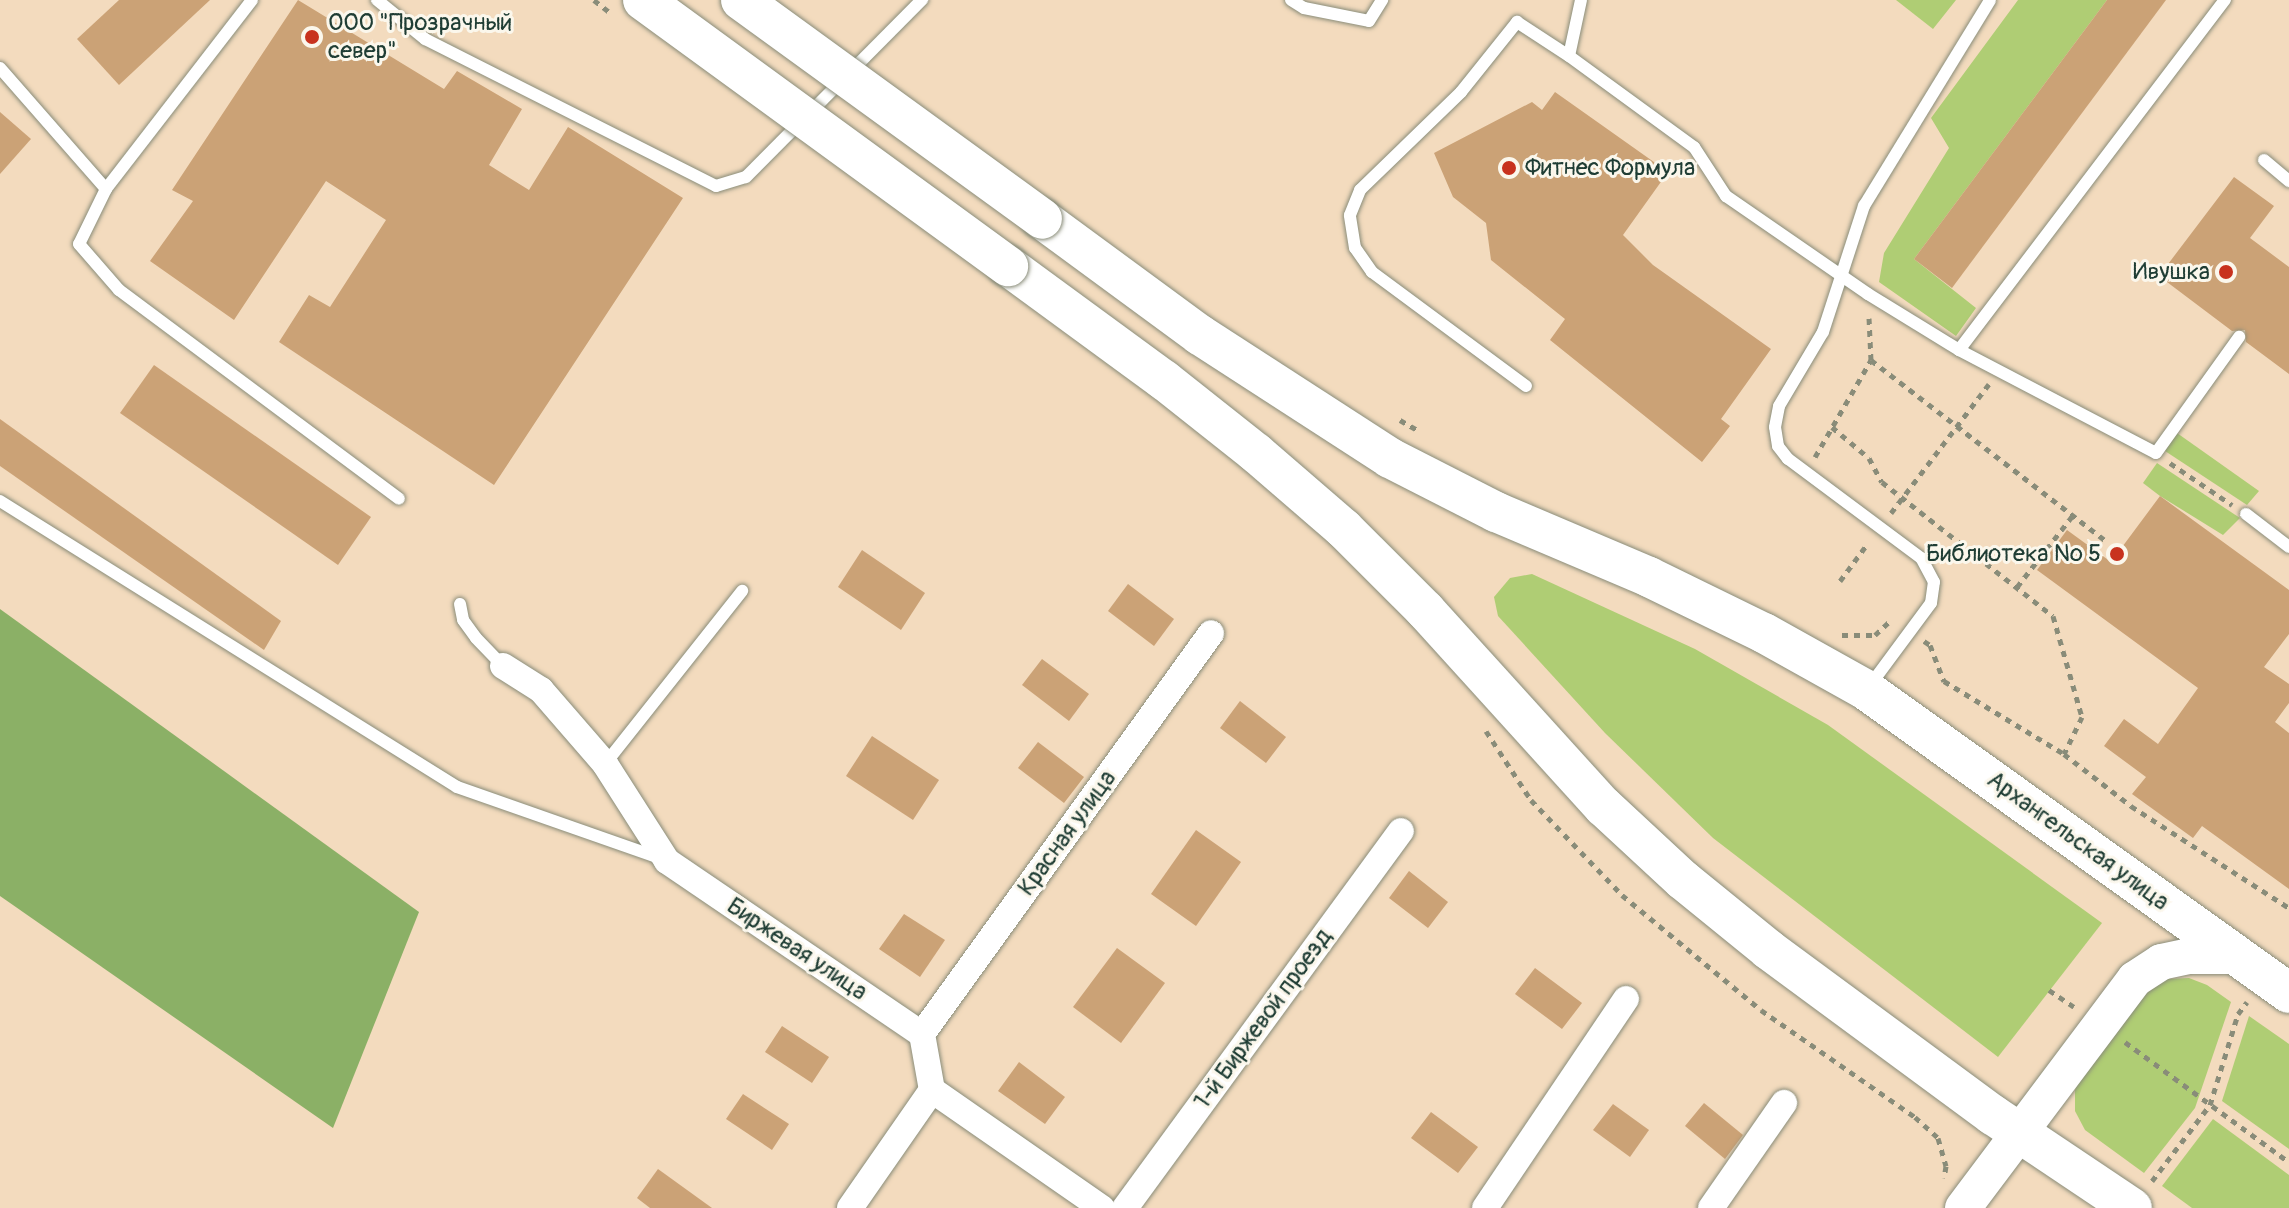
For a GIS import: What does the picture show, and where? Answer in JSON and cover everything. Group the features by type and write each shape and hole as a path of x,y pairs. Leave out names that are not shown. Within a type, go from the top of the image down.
{"main road":[{"path":"643,0 1164,380 1256,453 1344,529 1425,610 1603,806 1683,880 1769,950 2017,1132 2141,1196"},
{"name":"Архангельская улица","path":"741,0 1200,335 1390,458 1496,512 1649,577 1764,633 1866,690 2265,976"},
{"path":"1953,1197 2017,1132 2135,979 2161,962 2190,956 2265,976"}],"street":[{"name":"Красная улица","path":"922,1034 1211,633"},
{"name":"Биржевая улица","path":"503,666 541,690 605,764 667,861 922,1034"},
{"name":"1-й Биржевой проезд","path":"1125,1208 1401,831"},
{"path":"1485,1208 1626,999"},
{"path":"922,1034 932,1090 1088,1204"},
{"path":"850,1208 932,1090"},
{"path":"1711,1208 1784,1103"}],"lane":[{"path":"252,0 106,189 79,244 119,290 399,499"},
{"path":"377,0 425,39 716,186 746,177 922,0"},
{"path":"1291,0 1304,8 1369,21 1382,0"},
{"path":"1569,56 1581,0"},
{"path":"1866,690 1931,603 1934,582 1921,558 1881,525 1788,459 1778,446 1775,427 1779,406 1823,332 1864,206 1990,0"},
{"path":"1959,350 2225,0"},
{"path":"1526,386 1372,272 1355,248 1350,215 1360,190 1461,92 1517,22 1694,147 1726,196 1868,294 1959,350 2156,453 2239,337"},
{"path":"0,68 106,189"},
{"path":"2264,160 2289,181"},
{"path":"0,501 457,787 667,861"},
{"path":"2246,514 2289,547"},
{"path":"605,764 742,591"},
{"path":"460,604 463,620 503,666"}],"path":[{"path":"1807,471 1871,360 1868,294"},
{"path":"1871,360 2105,540"},
{"path":"1840,581 1999,371"},
{"path":"1388,413 1428,435"},
{"path":"1832,427 1869,458 1882,482 2053,616 2082,717 2064,754"},
{"path":"2156,453 2246,514"},
{"path":"2017,587 2073,515"},
{"path":"1834,630 1846,637 1875,635 1892,619 1930,645 1944,681 2064,754 2131,806 2289,908"},
{"path":"1480,723 1531,800 1622,895 1761,1010 1915,1117 1938,1138 1953,1197"},
{"path":"2141,1196 2210,1105 2238,1014 2265,976"},
{"path":"2049,990 2289,1162"}],"green space":[{"path":"1896,0 1956,0 1933,29"},
{"path":"2018,0 2107,0 1914,259 1976,308 1956,336 1879,282 1884,253 1949,148 1931,118"},
{"path":"2177,433 2259,491 2247,505 2165,451"},
{"path":"2157,463 2240,518 2223,535 2160,496 2143,483"},
{"path":"1532,574 1695,649 1828,725 2102,923 1998,1057 1713,838 1605,733 1498,616 1494,597 1510,578"},
{"path":"0,609 419,912 333,1128 0,896"},
{"path":"2189,978 2207,985 2231,1002 2195,1108 2144,1173 2085,1130 2075,1111 2075,1090 2082,1072 2148,992 2167,979"},
{"path":"2249,1016 2289,1044 2289,1149 2222,1101"},
{"path":"2213,1119 2289,1175 2289,1208 2192,1208 2162,1186"}],"building":[{"path":"119,0 210,0 119,85 77,39"},
{"path":"298,0 444,89 457,71 522,109 489,165 529,190 568,127 683,198 494,485 279,342 309,295 330,307 386,220 326,181 234,320 150,261 193,201 172,190"},
{"path":"2107,0 2166,0 1952,288 1914,259"},
{"path":"1555,92 1668,172 1623,235 1653,265 1771,349 1721,419 1730,426 1702,462 1550,340 1565,319 1491,260 1486,223 1453,197 1434,153 1532,102 1542,110"},
{"path":"0,112 31,139 0,174"},
{"name":"Ивушка","path":"2234,177 2274,206 2250,238 2289,267 2289,374 2246,342 2245,330 2232,331 2159,276"},
{"path":"154,365 371,517 338,565 120,413"},
{"path":"0,419 281,621 264,650 0,466"},
{"path":"2160,496 2289,590 2289,634 2264,667 2289,684 2289,703 2275,722 2289,733 2289,889 2202,826 2193,838 2132,794 2146,777 2104,746 2124,719 2158,744 2198,688 2037,570 2067,530 2111,562"},
{"path":"862,550 925,593 901,630 838,587"},
{"path":"1128,584 1174,619 1154,646 1108,611"},
{"path":"1042,659 1089,694 1069,721 1022,685"},
{"path":"1240,701 1286,737 1266,763 1220,728"},
{"path":"872,736 939,780 913,820 846,776"},
{"path":"1038,742 1084,777 1064,803 1018,768"},
{"path":"1196,830 1241,862 1196,926 1151,894"},
{"path":"1409,871 1448,902 1428,928 1389,898"},
{"path":"904,914 945,940 920,977 879,949"},
{"path":"1117,948 1165,983 1121,1043 1073,1007"},
{"path":"1535,968 1582,1003 1562,1029 1515,994"},
{"path":"782,1026 829,1057 812,1083 765,1052"},
{"path":"1019,1062 1065,1097 1045,1124 998,1091"},
{"path":"743,1094 789,1124 772,1150 726,1119"},
{"path":"1704,1103 1743,1135 1725,1159 1685,1126"},
{"path":"1613,1104 1649,1130 1630,1157 1593,1130"},
{"path":"1431,1112 1478,1147 1458,1173 1411,1138"},
{"path":"658,1169 712,1208 650,1208 637,1198"}],"place":[{"name":"ООО \"Прозрачный север\"","path":"312,37"},
{"name":"Фитнес Формула","path":"1509,168"},
{"name":"Ивушка","path":"2226,272"},
{"name":"Библиотека № 5","path":"2117,554"}]}
